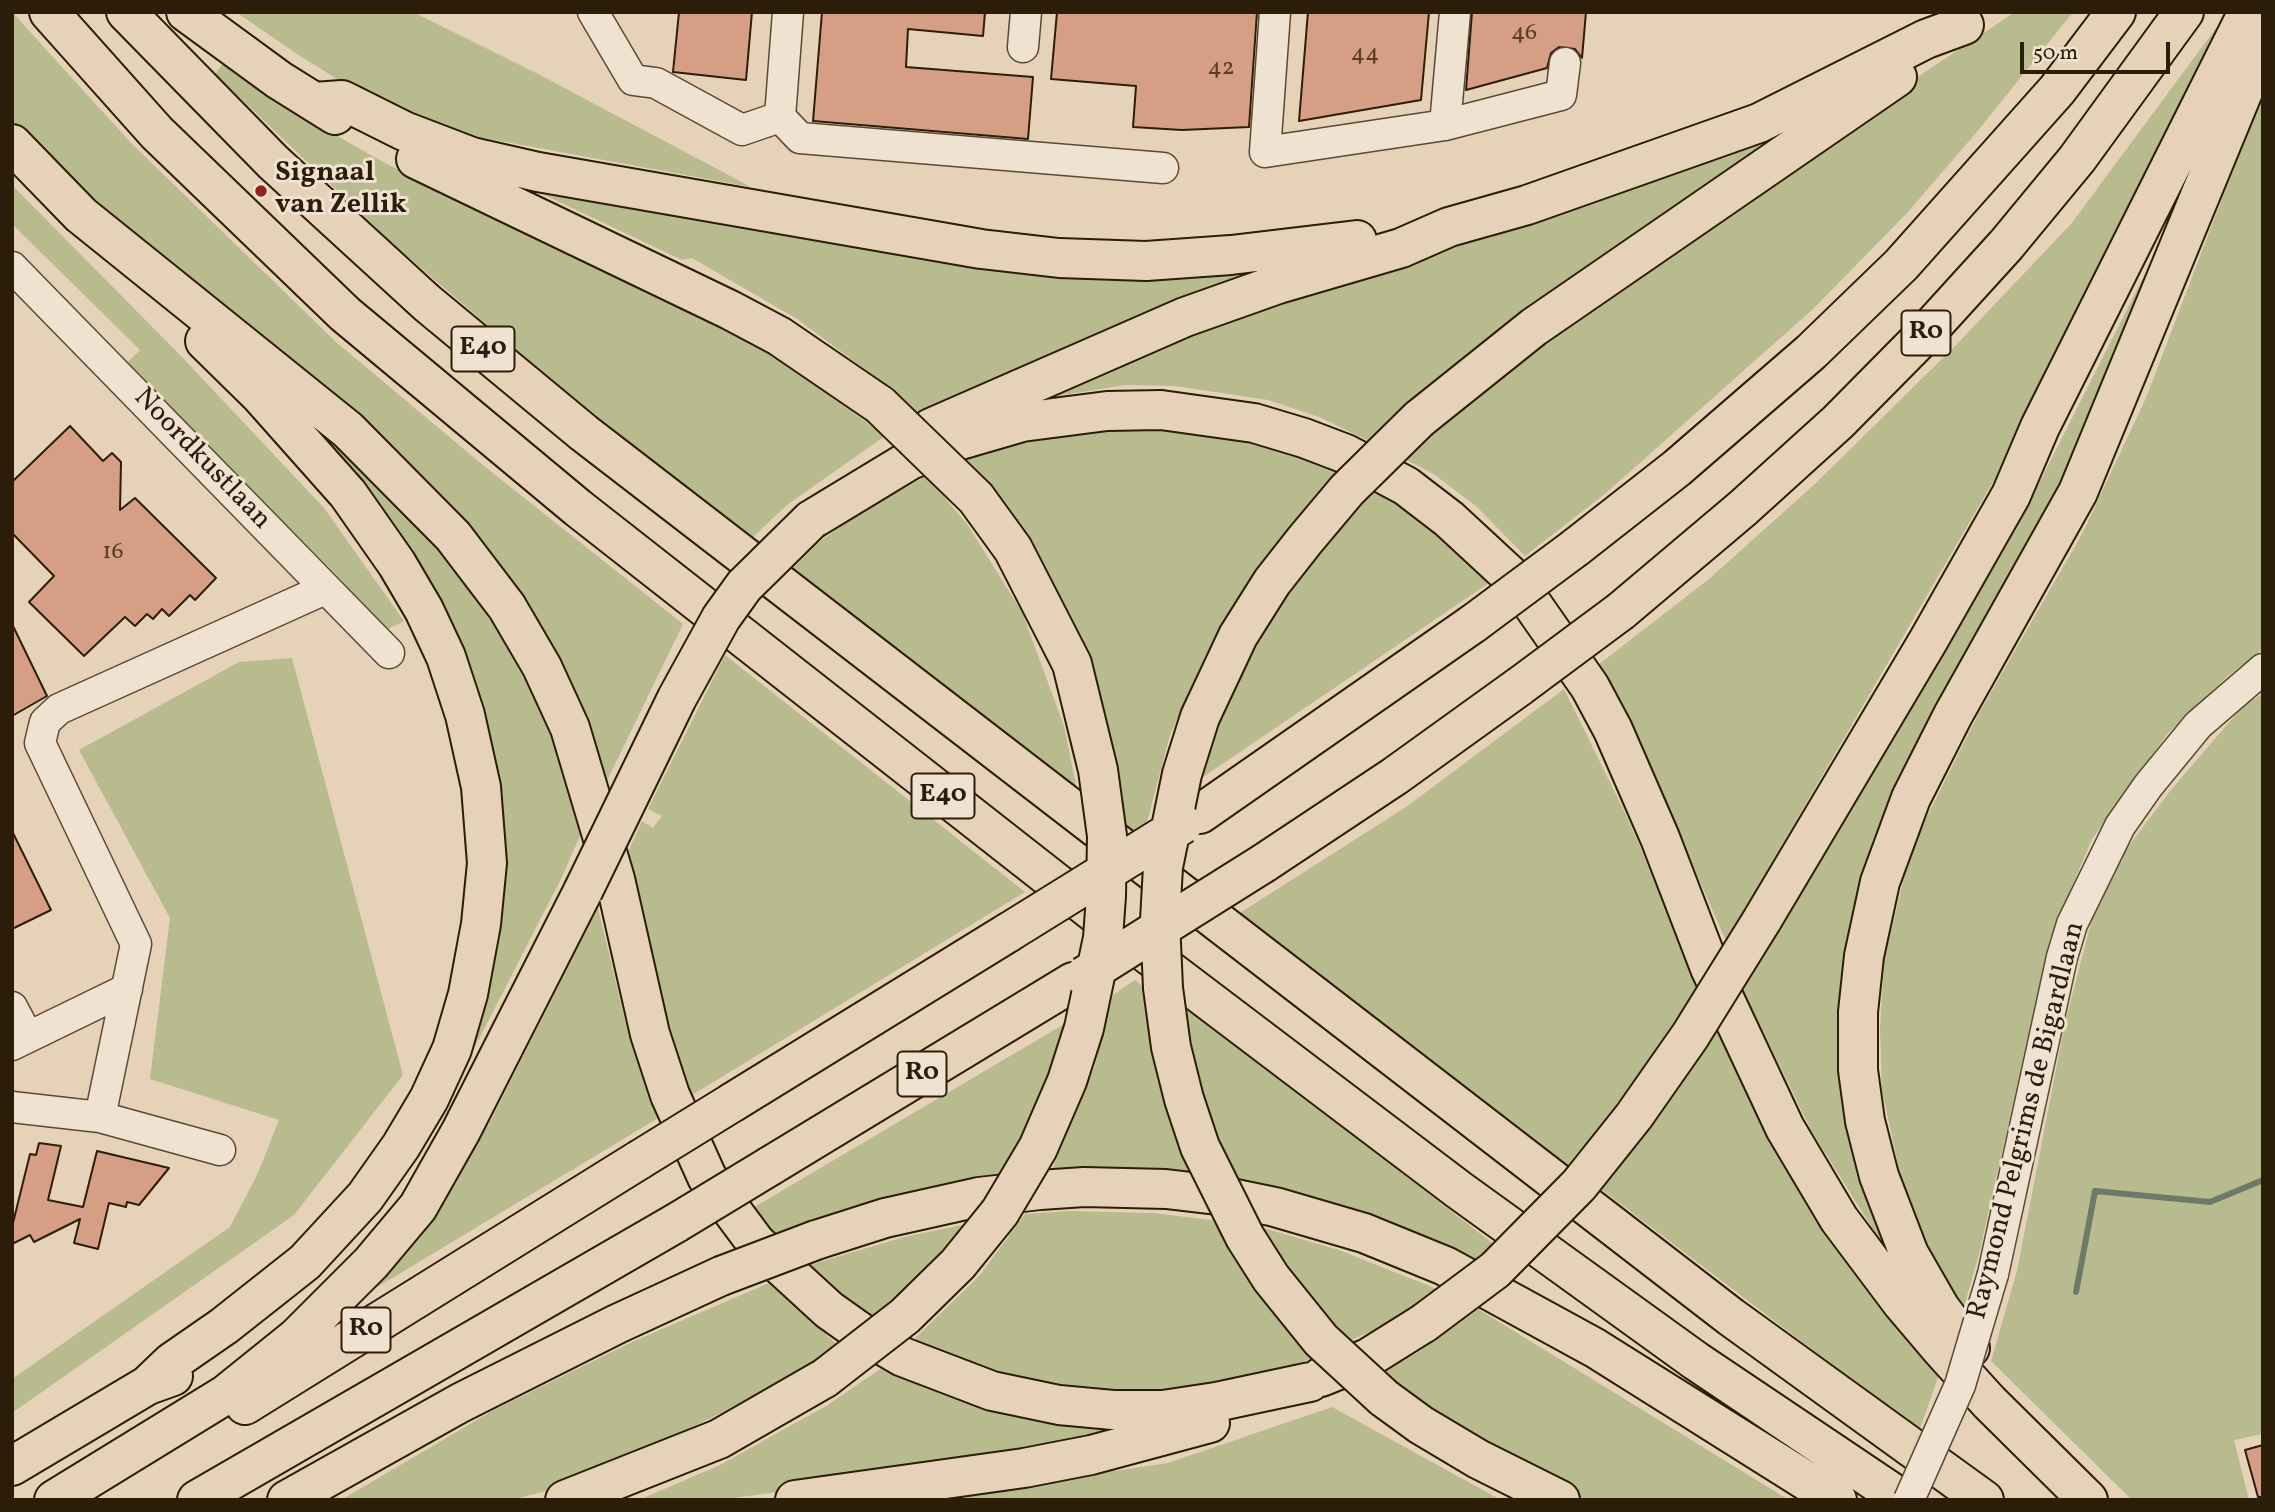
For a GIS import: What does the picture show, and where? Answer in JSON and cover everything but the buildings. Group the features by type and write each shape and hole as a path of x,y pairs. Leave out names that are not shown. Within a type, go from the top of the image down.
{"highway":[{"name":"E40","path":"50,12 157,133 336,305 609,533 1180,979 1459,1190 1696,1361 1903,1500"},
{"name":"E40","path":"126,12 273,162 428,303 584,433 1708,1300 1983,1500"},
{"path":"186,12 314,102 405,154 668,279 769,331 880,405 976,498 1013,549 1072,664 1098,770 1107,836 1106,896 1101,950 1084,1028 1067,1082 1038,1148 1000,1212 958,1264 905,1316 825,1378 719,1439 565,1500"},
{"name":"R0","path":"93,1500 1200,814 1474,623 1677,468 1811,352 1900,265 2057,90 2116,12"},
{"name":"R0","path":"197,1500 676,1223 1264,863 1395,776 1621,611 1743,508 1838,422 1925,334 2006,245 2077,159 2184,12"},
{"path":"796,1500 1012,1470 1091,1455 1232,1417 1367,1359 1424,1323 1494,1270 1579,1185 1634,1116 1690,1036 1928,641 2011,495 2046,414 2248,12"},
{"path":"314,102 342,100 404,131 472,157 538,172 911,237 1059,258 1146,261 1315,247 1449,227 1527,205 1759,123 1973,18"},
{"path":"1560,1500 1478,1459 1421,1425 1384,1398 1321,1340 1271,1278 1245,1237 1200,1147 1171,1047 1163,988 1160,920 1163,867 1182,774 1200,717 1238,635 1272,582 1347,490 1419,419 1534,327 1759,169 1934,52 1973,18"},
{"path":"2113,1500 2062,1451 1959,1336 1909,1254 1879,1177 1865,1121 1858,1070 1858,1012 1864,956 1880,882 1911,798 1953,715 2078,492 2263,43"},
{"path":"12,144 81,215 114,256 260,395 348,494 397,564 446,657 466,716 481,786 487,863 481,924 462,1016 452,1049 429,1099 401,1146 365,1197 304,1262 224,1326 172,1362 148,1385"},
{"path":"81,215 348,429 453,536 506,607 542,667 570,728 615,879 650,1034 688,1140 730,1209 757,1243 783,1268 829,1310 903,1357 992,1391 1113,1410 1163,1410 1310,1382"},
{"path":"54,1500 225,1395 298,1337 371,1263 418,1207 461,1131 707,641 744,586 850,480 901,445 998,397 1185,317 1278,284 1401,248 1449,227"},
{"path":"811,520 910,460 960,440 1022,422 1107,411 1161,410 1254,423 1346,454 1406,486 1449,519 1516,581 1590,687 1613,730 1660,838 1710,968 1785,1128 1839,1219 1902,1303 1941,1349 1989,1402 2088,1500"},
{"path":"12,1466 148,1385 185,1371 285,1302 396,1203 461,1131"},
{"path":"287,1500 472,1397 721,1276 816,1240 884,1219 979,1196 1084,1187 1166,1189 1217,1195 1275,1207 1364,1233 1445,1266 1595,1348 1837,1500"}],"street":[{"path":"593,12 633,80 656,83 742,130 780,117"},
{"path":"788,12 780,117 800,138 1163,168"},
{"path":"1023,47 1026,12"},
{"path":"1275,12 1265,152 1445,125 1561,94 1565,63"},
{"path":"1445,125 1455,12"},
{"name":"Noordkustlaan","path":"12,267 389,653"},
{"path":"100,1117 136,944 40,743 45,722 59,709 325,589"},
{"name":"Raymond Pelgrims de Bigardlaan","path":"1909,1500 1960,1385 1993,1274 2062,957 2088,889 2120,826 2148,786 2198,725 2263,669"},
{"path":"12,1007 20,1041 127,989"},
{"path":"12,1107 100,1117 220,1150"}],"green space":[{"path":"12,12 132,144 336,342 484,466 683,624 604,787 525,617 67,182 12,122"},
{"path":"236,12 413,12 540,75 751,187 462,134 385,109"},
{"path":"2015,12 2073,12 1976,133 1907,213 1813,309 1606,493 1525,556 1477,507 1435,475 1401,457 1519,357 1913,80"},
{"path":"2228,12 2036,408 1726,941 1636,736 1598,665 1709,579 1816,483 1957,344 2071,224"},
{"path":"223,63 318,125 374,157 450,197 665,297 773,354 885,436 787,505 751,539 532,364 391,242 215,74"},
{"path":"2263,91 2263,649 2229,675 2168,733 2092,839 2050,939 1979,1254 1964,1307 1960,1310 1907,1207 1882,1090 1880,1028 1884,961 1904,877 1921,828 1979,713 2082,534 2146,398"},
{"path":"1764,140 1766,145 1425,387 1369,441 1319,417 1268,400 1175,386 1125,385 1020,402 1133,350"},
{"path":"12,185 182,357 324,508 404,621 386,630 329,567 125,365 140,350 12,224"},
{"path":"534,190 1300,262 925,420 881,381 797,319 692,258 682,260"},
{"path":"2157,250 2161,252 2066,484 1878,844 1864,1185 1884,1247 1811,1130 1742,988 2015,531"},
{"path":"263,381 337,444 444,555 493,624 550,724 582,831 562,877 441,1113 491,754"},
{"path":"1119,429 1177,429 1240,438 1294,455 1338,473 1241,593 1205,656 1170,735 1147,822 1122,837 1114,768 962,457 1055,436"},
{"path":"926,476 967,524 1022,612 1064,726 1078,794 793,568 818,543 855,516"},
{"path":"1370,485 1435,530 1489,583 1187,788 1258,623"},
{"path":"725,655 1025,892 684,1100 622,865 642,821 653,828 662,816 648,809"},
{"path":"292,658 403,1075 294,1215 12,1413 12,1379 230,1227 258,1173 279,1120 150,1079 170,918 79,750 239,662"},
{"path":"1564,689 1628,819 1699,984 1635,1081 1567,1166 1232,918 1406,807"},
{"path":"2263,694 2263,1434 2234,1440 2249,1500 2132,1500 1991,1361 2017,1271 2065,1023 2093,915 2119,859 2170,791 2244,705"},
{"path":"598,908 629,1037 660,1117 369,1292 439,1208 491,1120"},
{"path":"1135,980 1178,1017 1174,997 1495,1245 1474,1261 1051,1172 1094,1068 1113,995"},
{"path":"1066,1023 1033,1121 1002,1176 937,1186 872,1203 769,1238 746,1212"},
{"path":"1717,1028 1940,1372 1919,1431 1601,1189 1657,1120"},
{"path":"1069,1211 1153,1213 1253,1225 1339,1250 1437,1289 1398,1319 1305,1361 1280,1370 1150,1398 1080,1397 906,1347 980,1275 1025,1214"},
{"path":"971,1223 873,1325 799,1268 904,1237"},
{"path":"769,1283 841,1348 717,1415 570,1485 511,1500 341,1500 492,1411 632,1342"},
{"path":"1478,1309 1789,1500 1588,1500 1572,1494 1375,1378 1420,1351"},
{"path":"882,1368 944,1395 1013,1417 1060,1425 1119,1429 1120,1438 918,1474 717,1500 639,1500 720,1465 826,1406"},
{"path":"1332,1407 1501,1500 915,1500 1168,1463"}],"waterway":[{"path":"2076,1292 2095,1191 2210,1202 2263,1180"}],"place":[{"name":"Signaal van Zellik","path":"261,191"}]}
